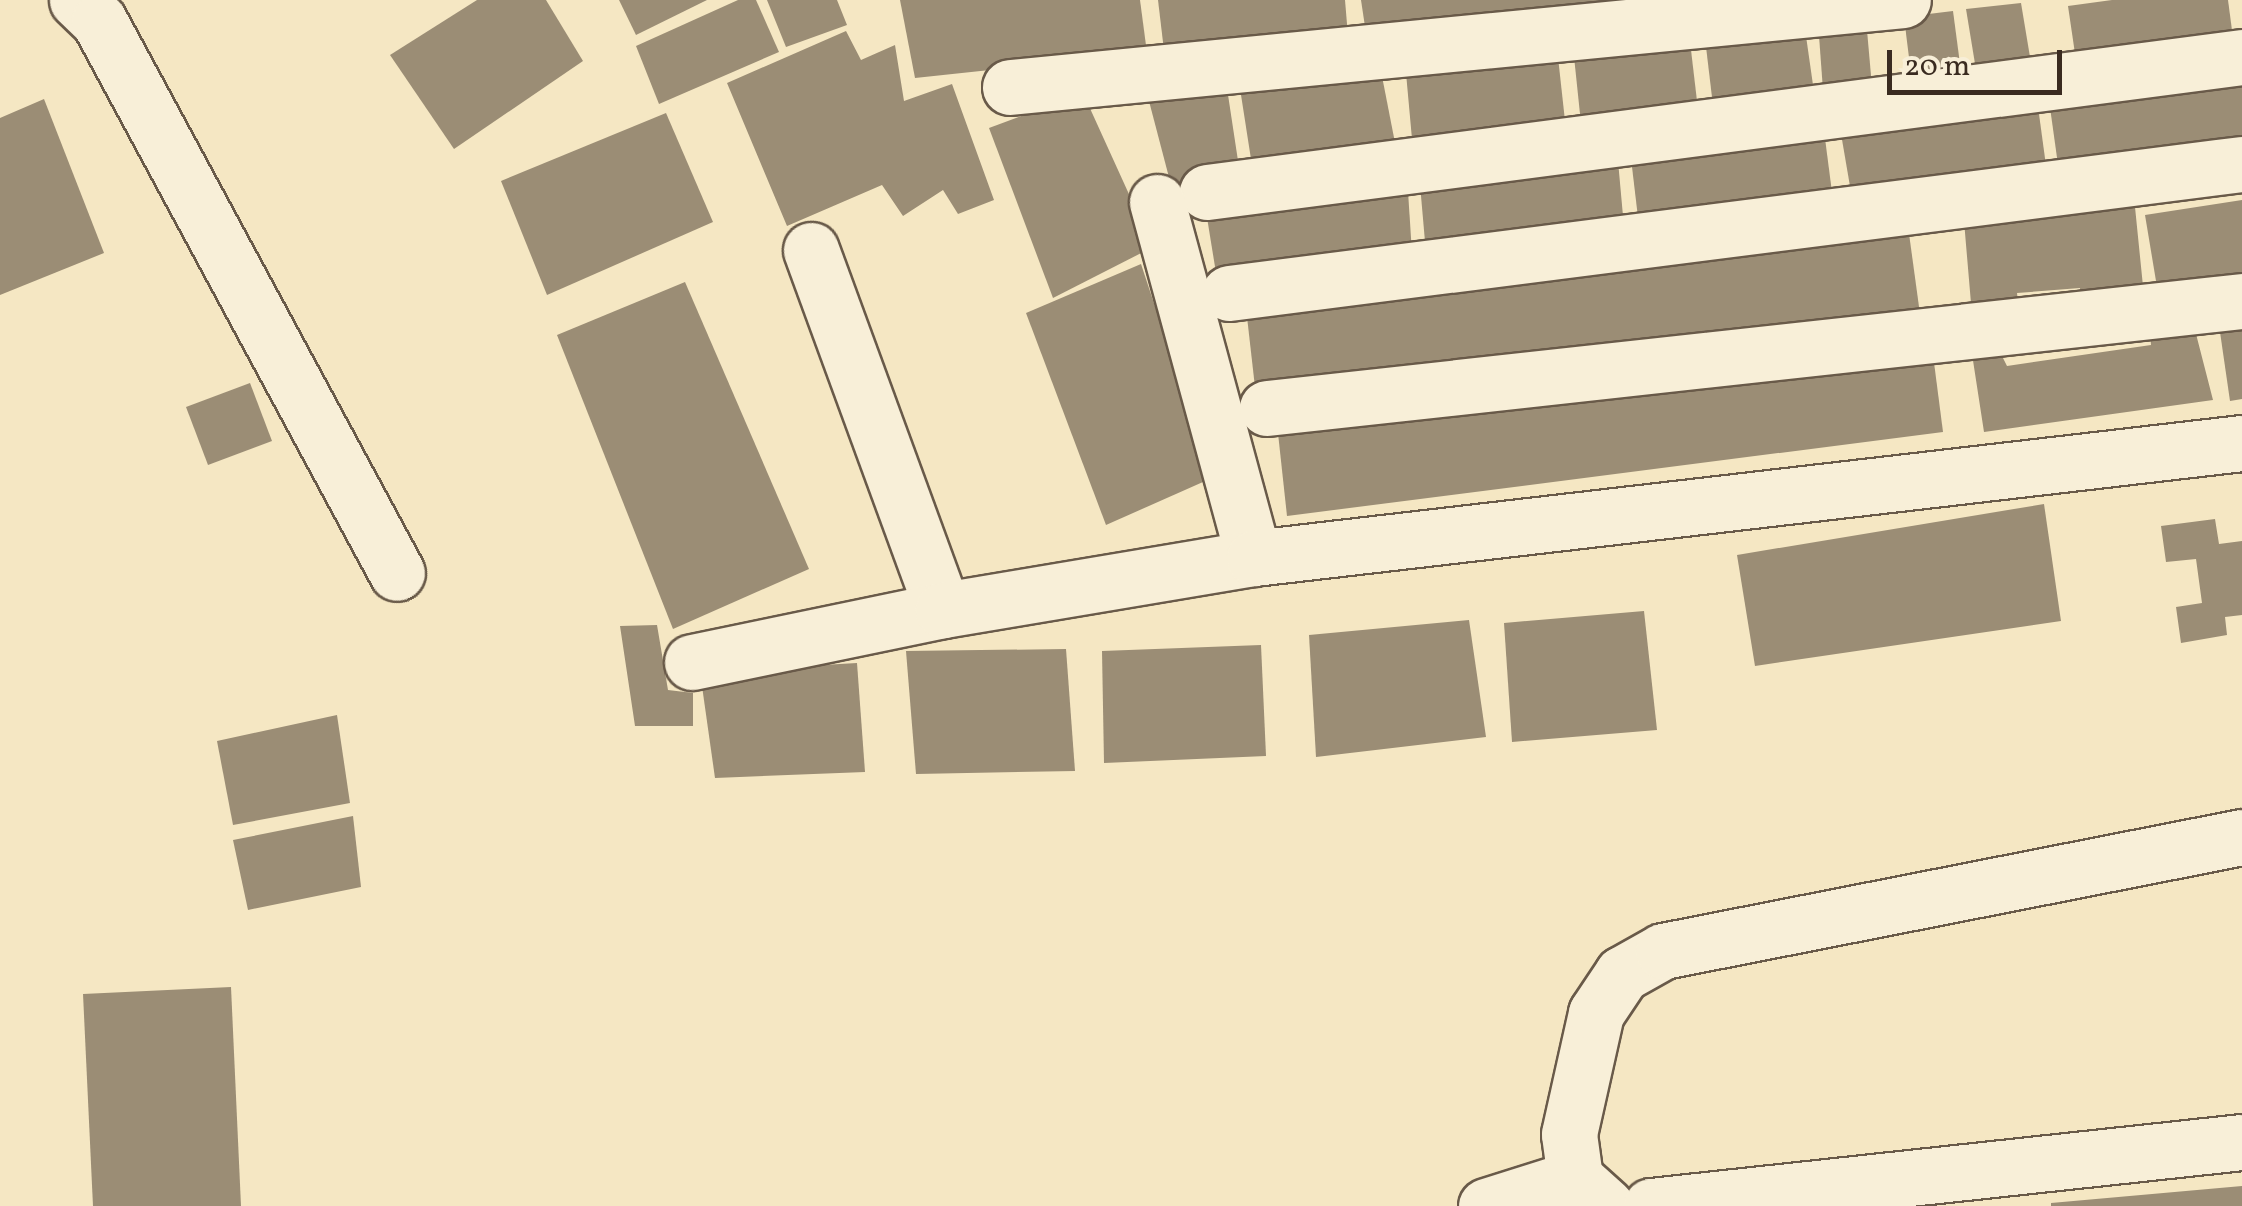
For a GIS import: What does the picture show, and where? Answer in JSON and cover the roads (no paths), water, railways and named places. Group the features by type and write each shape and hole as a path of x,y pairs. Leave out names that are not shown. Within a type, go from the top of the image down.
{"street":[{"path":"77,0 99,21 396,572"},
{"path":"1010,86 1903,0"},
{"path":"1254,558 1182,197 2242,57"},
{"path":"1229,293 2242,164"},
{"path":"811,250 943,610"},
{"path":"1267,408 2242,301"},
{"path":"692,662 943,610 1254,558 2242,443"},
{"path":"1486,1206 1590,1192 1569,1134 1596,1012 1622,974 1662,952 2242,837"},
{"path":"1650,1206 2242,1142"}]}
